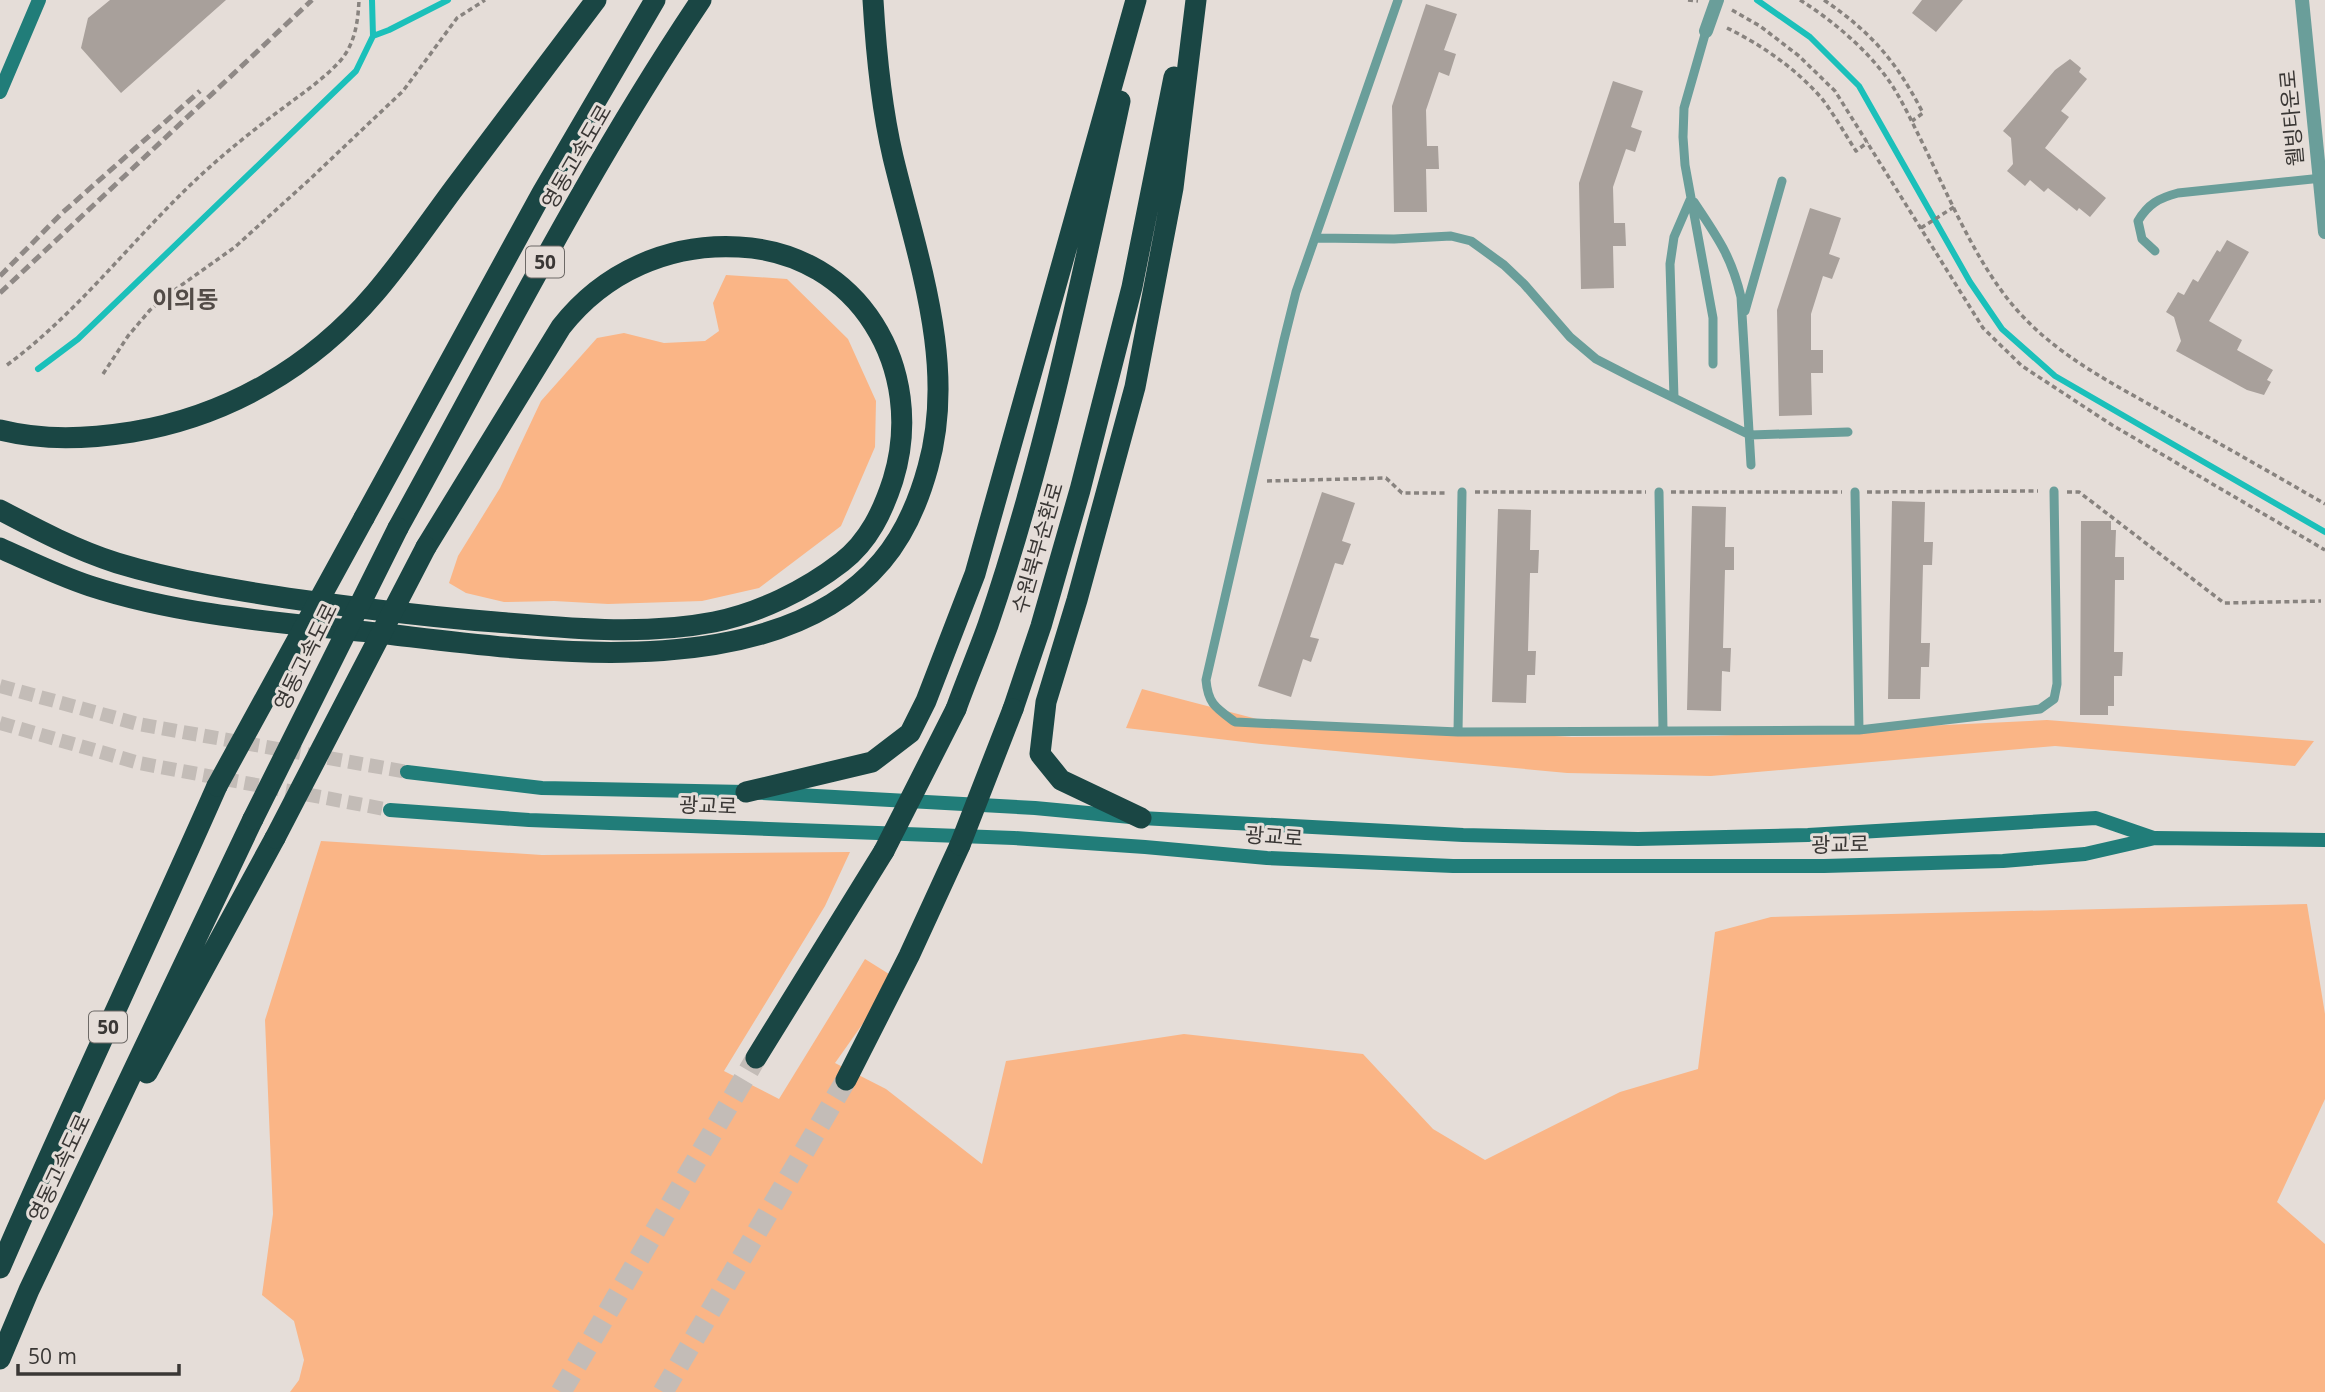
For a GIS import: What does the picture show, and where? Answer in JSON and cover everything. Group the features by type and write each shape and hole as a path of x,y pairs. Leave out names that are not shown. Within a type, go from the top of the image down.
{"highway":[{"path":"0,430 66,439 145,430 214,410 280,377 332,338 375,293 596,0"},
{"name":"영동고속도로","path":"0,1268 69,1109 148,943 217,786 542,194 655,0"},
{"name":"영동고속도로","path":"0,1359 29,1290 253,819 398,528 578,202 674,40 701,0"},
{"path":"0,548 89,586 144,601 290,623 562,651 662,652 724,644 798,620 835,600 883,560 912,512 928,466 936,431 938,400 937,353 892,151 876,49 873,0"},
{"path":"746,792 872,762 910,733 926,701 975,573 1136,0"},
{"name":"수원북부순환로","path":"756,1058 884,850 956,709 988,625 1029,491 1081,282 1142,0"},
{"name":"수원북부순환로","path":"846,1080 909,956 960,845 1013,709 1041,626 1080,490 1132,287 1189,0"},
{"path":"1141,817 1061,780 1040,754 1046,702 1135,387 1173,188 1196,0"},
{"path":"0,510 51,537 117,563 229,589 415,616 597,630 653,629 713,622 759,608 810,583 852,554 873,527 885,503 898,462 904,426 897,372 890,353 868,315 821,273 778,253 755,248 709,247 664,256 639,264 594,291 577,307 561,327 426,547 275,838 29,1290"}],"main road":[{"path":"0,92 39,0"},
{"name":"광교로","path":"407,772 542,788 746,792 1035,807 1141,817 1463,835 1638,839 1808,835 2096,818 2155,838"},
{"name":"광교로","path":"390,810 529,820 1014,838 1267,858 1453,866 1824,866 2003,861 2085,855 2155,838 2325,840"}],"street":[{"name":"웰빙타운로","path":"2302,0 2322,178 2325,232"},
{"path":"1706,31 1718,4"}],"lane":[{"path":"1398,0 1297,292 1206,680 1211,703 1235,722 1458,732 1859,730 2040,709 2054,699 2057,684 2054,491"},
{"path":"1706,31 1684,108 1683,137 1713,318 1713,364"},
{"path":"2155,251 2142,239 2138,221 2145,210 2160,198 2178,193 2322,178"},
{"path":"1743,316 1782,181"},
{"path":"1674,398 1670,264 1674,237 1691,198"},
{"path":"1691,198 1728,253 1735,271 1743,316 1751,465"},
{"path":"1316,238 1394,239 1451,236 1471,241 1504,265 1570,337 1596,359 1750,435 1848,432"},
{"path":"1458,732 1462,492"},
{"path":"1659,492 1663,730"},
{"path":"1855,492 1859,730"}],"path":[{"path":"7,365 69,313 185,190 219,158 309,89 342,59 352,42 358,19 359,0"},
{"path":"103,374 128,335 150,310 169,293 235,247 309,180 403,92 457,18 485,0"},
{"path":"1688,0 1718,4 1760,26 1820,75 1835,91 1983,328 2022,366 2112,425 2325,550"},
{"path":"1800,0 1841,30 1867,54 1887,78 1978,250 2015,308 2056,349 2325,505"},
{"path":"1824,0 1848,16 1892,59 1923,113 1912,121"},
{"path":"1727,28 1751,39 1802,79 1823,100 1856,151 1868,142"},
{"path":"1921,228 1955,206"},
{"path":"1253,482 1386,478 1402,493 2079,492 2224,603 2321,601"}],"shaded area":[{"path":"726,275 787,279 848,339 876,401 875,447 841,526 759,588 702,601 608,604 504,602 466,593 449,583 458,556 500,488 541,401 597,338 624,333 664,343 705,341 719,331 713,303"},
{"path":"1142,689 1257,719 1572,737 1715,736 2047,720 2314,741 2295,766 2055,746 1711,776 1567,773 1261,744 1126,728"},
{"path":"321,841 542,855 850,852 825,906 724,1071 779,1099 865,959 889,974 864,1022 835,1063 886,1089 982,1164 1006,1061 1184,1034 1363,1054 1433,1129 1485,1160 1620,1092 1698,1069 1715,932 1771,917 2307,904 2325,1014 2325,1099 2277,1202 2325,1244 2325,1392 290,1392 299,1380 304,1360 294,1321 262,1295 273,1214 265,1020"}],"building":[{"path":"110,0 226,0 121,93 81,48 88,18"},
{"path":"1922,0 1963,0 1936,32 1912,13"},
{"path":"1426,4 1457,14 1444,50 1456,54 1449,76 1439,72 1426,110 1427,146 1438,146 1439,169 1426,169 1427,212 1394,212 1392,106"},
{"path":"2070,59 2081,68 2079,72 2087,79 2061,111 2069,117 2045,148 2106,198 2090,217 2079,208 2077,211 2048,188 2044,192 2030,180 2025,186 2007,171 2013,164 2011,138 2003,131 2055,70"},
{"path":"1613,81 1643,91 1631,127 1642,131 1635,152 1626,149 1613,187 1614,223 1625,223 1626,246 1613,246 1614,288 1581,289 1579,183"},
{"path":"1810,208 1841,218 1829,254 1840,258 1832,279 1823,276 1811,314 1811,350 1823,350 1823,373 1811,373 1812,415 1779,416 1777,310"},
{"path":"2227,240 2249,252 2209,321 2242,340 2237,350 2273,370 2267,380 2271,382 2264,395 2247,390 2176,351 2181,341 2174,317 2166,312 2178,292 2184,295 2193,279 2198,282 2217,250 2220,252"},
{"path":"1322,492 1355,503 1342,541 1351,544 1343,565 1335,563 1310,637 1319,639 1311,662 1303,659 1291,697 1258,686"},
{"path":"1892,501 1925,502 1924,542 1933,542 1932,565 1923,565 1921,643 1930,643 1929,667 1921,667 1920,699 1888,699"},
{"path":"1692,506 1726,507 1725,547 1734,547 1734,570 1725,570 1723,648 1731,648 1730,672 1722,671 1721,711 1687,710"},
{"path":"1498,509 1531,510 1530,550 1539,550 1538,573 1530,573 1528,651 1536,651 1535,675 1527,675 1526,703 1492,702"},
{"path":"2081,521 2111,521 2111,530 2116,530 2115,557 2124,557 2124,580 2115,580 2114,652 2123,652 2122,676 2114,676 2114,706 2108,706 2108,715 2080,715"}],"waterway":[{"path":"38,369 78,339 356,71 373,36 372,0"},
{"path":"373,36 448,0"},
{"path":"1757,0 1810,37 1859,86 1970,282 2002,329 2055,376 2325,532"}],"tunnel":[{"path":"0,686 138,724 407,772"},
{"path":"0,723 139,763 390,810"},
{"path":"561,1392 756,1058"},
{"path":"663,1392 846,1080"}],"railway":[{"path":"0,293 312,0"},
{"path":"0,276 61,214 200,91"}],"district":[{"name":"이의동","path":"185,300"}]}
